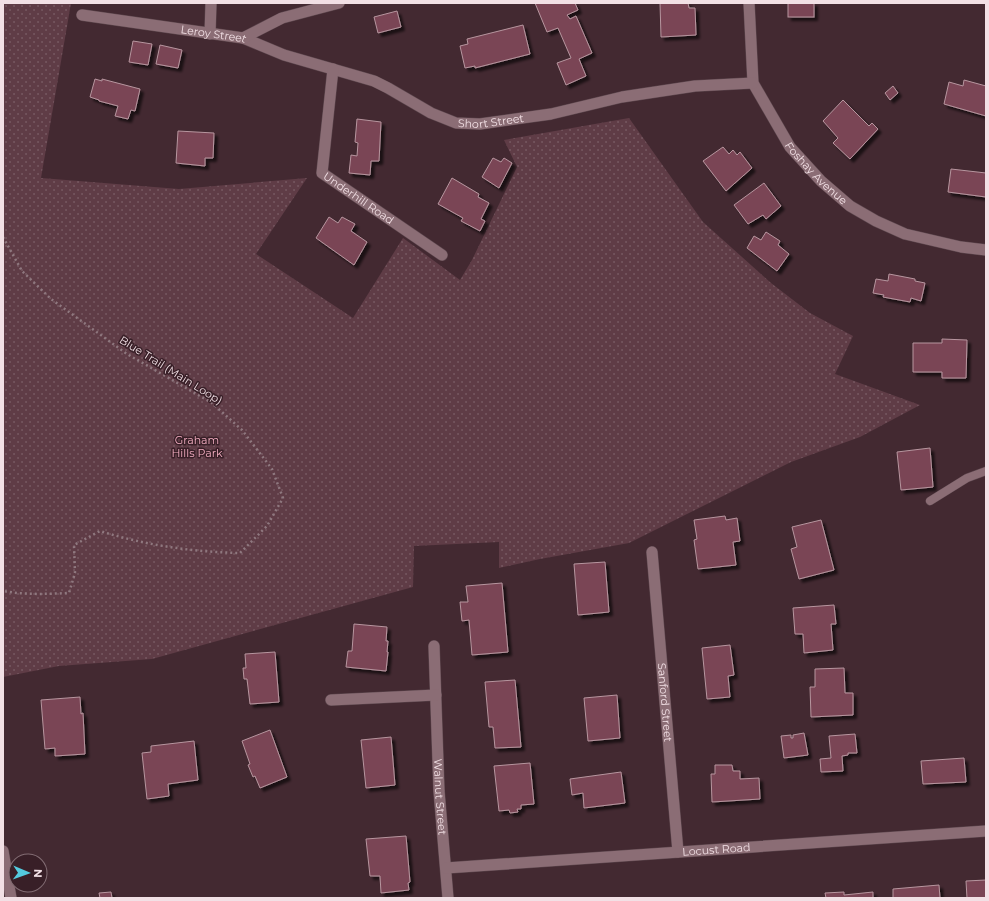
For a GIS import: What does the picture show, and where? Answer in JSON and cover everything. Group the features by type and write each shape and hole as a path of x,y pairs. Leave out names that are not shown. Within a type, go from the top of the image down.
{"street":[{"path":"210,34 212,3"},
{"name":"Leroy Street","path":"82,15 243,38 282,18 339,3"},
{"name":"Foshay Avenue","path":"749,3 752,83 790,146 821,181 850,206 876,221 905,234 961,247 986,250"},
{"name":"Short Street","path":"243,38 284,55 374,81 430,113 456,123 480,124 552,114 622,97 687,87 752,83"},
{"name":"Underhill Road","path":"333,69 322,173 442,255"},
{"name":"Sanford Street","path":"652,552 678,852"},
{"name":"Walnut Street","path":"434,646 439,791 448,898"},
{"path":"331,700 436,695"},
{"name":"Locust Road","path":"446,868 986,832"},
{"path":"3,851 11,898"}],"lane":[{"path":"930,501 967,478 986,471"}],"path":[{"name":"Blue Trail (Main Loop)","path":"3,237 22,271 51,299 127,354 212,403 242,430 272,470 283,498 267,526 240,553 212,552 125,539 100,531 74,545 75,573 69,593 40,594 3,591"}],"green space":[{"name":"Graham Hills Park","path":"3,3 71,3 41,178 179,189 307,178 256,254 353,318 403,238 460,280 472,260 517,167 504,140 629,118 703,222 771,283 810,313 853,336 835,374 920,405 860,437 791,462 629,543 499,568 499,542 414,546 413,587 152,659 59,666 3,677"}],"building":[{"path":"535,3 575,3 578,10 567,15 570,19 576,16 592,53 579,59 586,76 566,85 557,63 571,58 558,28 547,32"},
{"path":"660,3 688,3 689,8 695,8 696,35 661,37"},
{"path":"788,3 814,3 814,17 788,17"},
{"path":"397,11 401,27 378,33 374,17"},
{"path":"523,25 530,54 475,68 475,66 465,68 460,46 468,44 467,39"},
{"path":"133,41 152,44 148,65 129,62"},
{"path":"160,45 182,50 178,68 156,64"},
{"path":"95,79 102,81 102,79 140,89 135,111 131,110 128,119 115,116 118,106 90,97"},
{"path":"964,80 986,86 986,116 944,104 949,82 963,86"},
{"path":"893,86 898,93 890,100 885,93"},
{"path":"843,100 869,126 872,123 878,129 850,159 833,143 838,138 823,121"},
{"path":"357,119 381,122 379,161 371,161 370,175 349,173 351,155 357,156 358,143 355,142"},
{"path":"178,131 214,133 213,158 205,158 205,166 176,163"},
{"path":"723,147 729,154 733,150 737,155 740,152 752,168 726,191 703,161"},
{"path":"493,158 501,162 504,158 512,163 499,188 482,177"},
{"path":"951,169 986,173 986,197 948,192"},
{"path":"452,178 479,194 478,197 489,203 481,219 485,221 480,231 461,221 463,218 438,204"},
{"path":"764,183 781,206 766,219 763,215 748,224 734,205"},
{"path":"329,217 338,223 342,217 355,224 351,231 367,242 354,265 316,238"},
{"path":"766,232 780,241 778,245 789,254 777,271 747,248 754,236 761,240"},
{"path":"889,274 915,279 915,281 925,283 921,301 911,298 910,302 883,297 884,295 873,293 876,279 888,281"},
{"path":"942,339 967,340 966,378 942,378 942,372 913,372 913,343 942,343"},
{"path":"930,448 933,487 901,490 897,452"},
{"path":"725,516 726,520 737,518 740,541 733,542 736,565 698,569 694,540 697,539 694,520"},
{"path":"821,520 834,570 799,579 791,549 797,547 792,527"},
{"path":"605,562 609,612 578,615 574,564"},
{"path":"502,583 508,652 472,655 469,620 462,621 460,602 468,602 466,586"},
{"path":"834,605 836,624 831,624 833,650 804,653 803,634 795,634 793,608"},
{"path":"354,624 387,627 386,641 388,641 388,652 386,671 346,667 348,651 352,651"},
{"path":"730,645 734,675 728,676 730,697 707,699 702,648"},
{"path":"275,652 279,702 250,704 247,679 244,679 243,668 246,668 245,654"},
{"path":"844,668 845,693 853,693 853,715 811,717 810,687 815,687 815,669"},
{"path":"515,680 521,747 495,748 493,727 489,727 485,682"},
{"path":"617,695 620,738 588,741 584,698"},
{"path":"80,697 81,714 83,713 85,754 55,756 55,748 45,749 41,700"},
{"path":"270,730 287,777 260,788 248,765 250,764 242,741"},
{"path":"804,733 808,755 784,758 781,736 791,735 791,738 793,738 793,735"},
{"path":"855,734 857,753 848,753 848,755 842,756 843,771 821,772 820,759 831,758 829,736"},
{"path":"391,737 395,785 366,788 361,740"},
{"path":"194,741 198,780 168,784 169,796 147,799 142,753 151,752 151,746"},
{"path":"964,758 966,782 923,784 921,761"},
{"path":"530,763 534,804 521,805 521,809 517,809 518,812 510,813 509,810 499,811 494,766"},
{"path":"715,765 732,765 733,771 740,771 740,779 759,778 760,799 712,802 711,774 715,774"},
{"path":"621,772 625,803 584,808 583,793 572,795 570,779"},
{"path":"406,836 410,882 408,883 409,890 381,893 380,876 370,876 366,839"},
{"path":"986,880 986,898 967,898 966,881"},
{"path":"939,885 940,898 893,898 893,889"},
{"path":"111,892 112,898 100,898 99,893"},
{"path":"844,892 844,895 873,892 873,898 826,898 825,893"}]}
